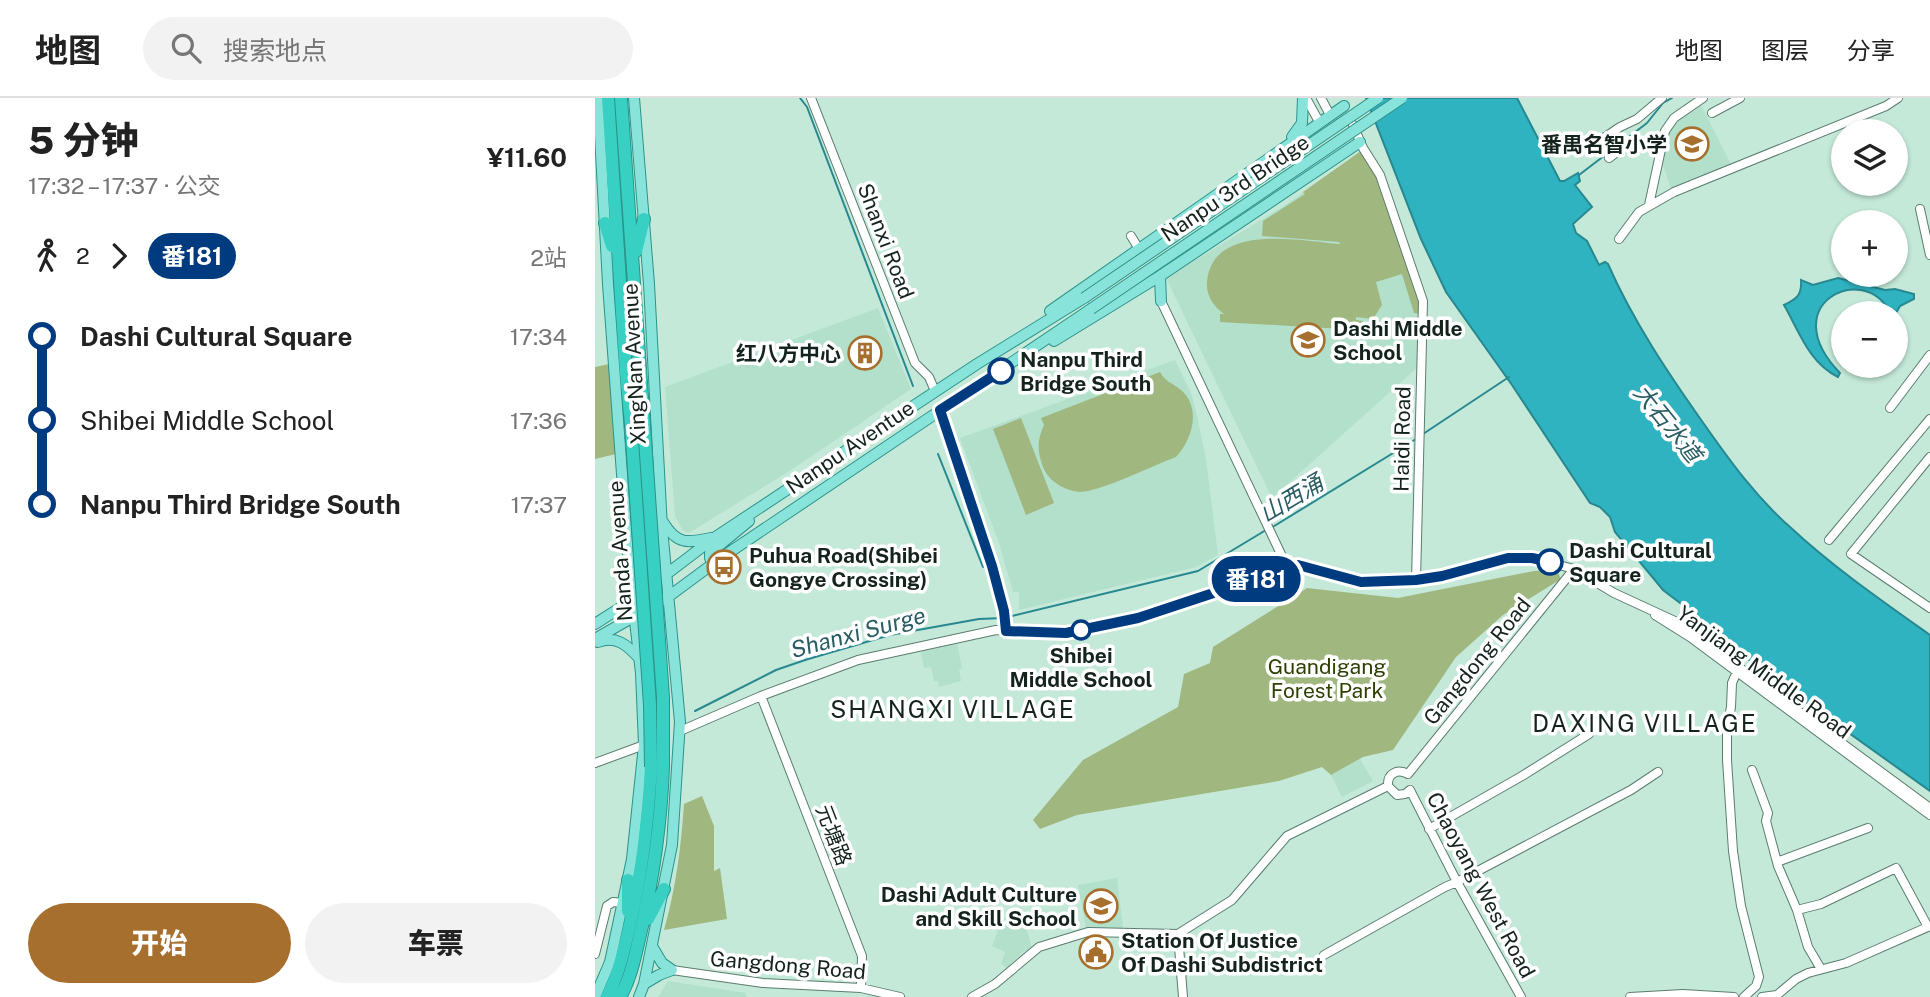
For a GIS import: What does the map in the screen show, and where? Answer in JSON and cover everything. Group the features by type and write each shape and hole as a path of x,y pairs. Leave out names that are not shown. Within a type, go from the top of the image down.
{"highway":[{"name":"Nanda Avenue","path":"608,98 619,266 637,425"},
{"name":"Nanda Avenue","path":"620,997 632,971 634,934 657,767 650,705 632,265 621,98"},
{"path":"632,265 643,219"},
{"path":"605,223 619,266"},
{"path":"628,880 634,934"},
{"path":"634,934 664,889"},
{"name":"Nanda Avenue","path":"607,997 634,934"}],"main road":[{"name":"XingNan Avenue","path":"598,98 633,616"},
{"name":"XingNan Avenue","path":"635,98 649,284 661,513 680,722 675,811 664,889 645,984 639,997"},
{"path":"1274,153 1298,131 1302,123 1305,98"},
{"name":"Nanpu 3rd Bridge","path":"1084,298 1378,98"},
{"name":"Nanpu 3rd Bridge","path":"1091,309 1402,98"},
{"path":"977,364 1325,119 1343,102"},
{"path":"1325,119 1341,125 1344,131 1347,146 1342,154"},
{"path":"981,382 1086,323 1360,142"},
{"path":"1264,160 1275,170 1284,193"},
{"path":"1160,276 1161,301"},
{"path":"1139,288 1161,301"},
{"name":"Nanpu Aventue","path":"595,625 632,601 714,537 935,391 1084,298"},
{"name":"Nanpu Aventue","path":"595,641 668,597 718,560 1091,309"},
{"path":"718,560 710,558 710,553 742,528 768,502"},
{"path":"625,513 634,528 644,530 652,527 661,513"},
{"path":"661,513 668,530 681,541 714,537"},
{"path":"595,997 610,962 628,880 641,786 644,736 641,673 633,616"},
{"path":"595,641 605,639 622,642 639,658"},
{"path":"641,673 650,664 656,663 664,665 677,680"},
{"path":"652,946 662,963 672,970"},
{"path":"645,984 672,970"}],"street":[{"name":"Shanxi Road","path":"811,98 915,363 929,377 935,391"},
{"path":"1305,98 1317,118 1325,119 1321,98"},
{"path":"1598,142 1609,133 1637,119 1662,98"},
{"path":"1649,205 1665,131 1674,118 1703,98"},
{"path":"1712,113 1740,98"},
{"path":"1619,239 1639,212 1649,205 1731,167 1886,106 1898,98"},
{"name":"Haidi Road","path":"1343,102 1360,142 1380,175 1423,301 1416,580"},
{"path":"1609,133 1624,146 1609,158"},
{"path":"1920,209 1930,255"},
{"path":"1131,236 1139,249"},
{"path":"680,722 858,660 1006,626 1066,633 1138,618 1288,569 1161,301"},
{"path":"1890,408 1930,357"},
{"path":"940,410 992,566 1006,626"},
{"path":"1829,540 1930,419"},
{"path":"1930,457 1851,554 1930,608"},
{"name":"Yanjiang Middle Road","path":"1288,569 1298,565 1361,582 1442,576 1508,558 1542,559 1574,569 1632,601 1738,670 1930,808"},
{"name":"Gangdong Road","path":"1408,774 1574,569"},
{"path":"1738,670 1732,683 1727,727 1733,851 1741,906 1759,977 1756,986 1744,997"},
{"name":"Yanjiang Middle Road","path":"1738,670 1930,815"},
{"name":"元塘路","path":"761,696 862,956 862,988"},
{"path":"1429,829 1589,734"},
{"path":"595,764 644,736"},
{"path":"1752,770 1768,813 1766,821 1777,862 1808,947 1821,970"},
{"path":"1395,772 1408,774 1412,783 1405,794 1397,794 1388,786 1389,778 1395,772"},
{"path":"1324,955 1445,887 1631,790 1658,772"},
{"path":"972,997 995,984 1039,947 1088,932 1178,934 1232,900 1287,836 1388,786"},
{"name":"Chaoyang West Road","path":"1410,790 1457,883 1521,997"},
{"path":"1777,862 1868,828"},
{"path":"1762,997 1774,996 1796,979 1846,962 1929,926 1895,868 1821,904 1797,911"},
{"path":"595,954 607,906 613,902 623,902"},
{"path":"1178,934 1183,997"},
{"name":"Gangdong Road","path":"672,970 763,983 862,988 900,997"},
{"path":"1630,997 1683,994 1734,997"}],"shaded area":[{"name":"番禺名智小学","path":"1700,103 1731,164 1671,189 1661,159 1662,147 1672,123"},
{"name":"Dashi Middle School","path":"1361,151 1420,302 1419,366 1272,498 1166,278 1284,206"},
{"path":"878,308 911,389 791,470 689,533 683,531 675,516 665,387"},
{"name":"Shibei Middle School","path":"1175,360 1195,407 1206,459 1218,555 1196,567 1019,610 1019,592 1013,592 999,543 960,438"},
{"path":"957,643 962,668 959,670 961,681 939,687 938,681 934,681 931,667 924,668 921,652"},
{"path":"1360,759 1373,781 1342,797 1331,775"},
{"name":"Dashi Adult Culture and Skill School","path":"1117,878 1123,928 1086,928 1078,885"},
{"path":"1016,914 1024,920 1032,948 1023,952 1007,968 1001,964 1005,952 992,946 999,928 1003,925 1001,920"},
{"path":"668,981 746,993 746,997 658,997"}],"green space":[{"path":"1361,151 1378,176 1420,302 1420,314 1414,313 1402,274 1376,282 1382,305 1373,319 1356,317 1356,320 1363,321 1361,330 1220,322 1220,314 1224,314 1211,300 1207,282 1213,263 1225,250 1261,239 1340,244 1339,242 1262,236 1263,221 1305,194 1303,192"},
{"path":"609,364 616,454 595,459 595,367"},
{"path":"1160,372 1187,397 1193,415 1190,433 1176,457 1088,491 1075,491 1055,483 1043,467 1039,451 1044,425 1041,418"},
{"path":"1021,418 1054,503 1026,515 993,429"},
{"name":"Guandigang Forest Park","path":"1557,570 1561,579 1503,615 1456,657 1393,750 1363,757 1331,775 1322,767 1279,781 1077,815 1040,829 1033,820 1083,760 1178,707 1184,674 1210,663 1213,647 1307,588 1398,598 1534,571"},
{"path":"702,796 714,826 714,871 720,868 727,919 664,930 672,899 684,804"}],"water":[{"name":"大石水道","path":"1366,98 1517,98 1560,181 1578,173 1580,181 1575,185 1592,207 1573,224 1576,233 1587,241 1599,265 1605,262 1608,264 1628,306 1652,346 1734,465 1766,503 1806,542 1930,635 1930,791 1758,668 1663,590 1615,532 1610,517 1600,507 1590,503 1446,292 1421,239"},
{"path":"1801,280 1813,285 1831,280 1831,287 1895,289 1914,294 1914,299 1908,302 1880,301 1862,290 1846,290 1831,297 1820,310 1816,327 1822,348 1831,360 1831,373 1812,355 1784,305 1798,296"}],"waterway":[{"path":"800,98 807,107 913,386"},
{"path":"1579,175 1647,123 1663,103 1672,98"},
{"name":"山西涌","path":"1423,434 1509,377"},
{"name":"山西涌","path":"1271,528 1416,439"},
{"path":"938,454 983,567"},
{"name":"山西涌","path":"1008,617 1198,571 1266,530"},
{"name":"Shanxi Surge","path":"695,711 776,670 805,660 890,635 979,619 1003,618"}],"bus line":[{"name":"番181","path":"1001,371 940,410 992,566 1004,611 1006,631 1066,633 1138,618 1298,565 1361,582 1442,576 1508,558 1532,558 1550,562"}],"place":[{"name":"番禺名智小学","path":"1692,144"},
{"name":"Dashi Middle School","path":"1308,340"},
{"name":"红八方中心","path":"865,353"},
{"name":"Nanpu Third Bridge South","path":"1001,371"},
{"name":"Dashi Cultural Square","path":"1550,562"},
{"name":"Puhua Road(Shibei Gongye Crossing)","path":"724,567"},
{"name":"Shibei Middle School","path":"1081,630"},
{"name":"Dashi Adult Culture and Skill School","path":"1101,906"},
{"name":"Station Of Justice Of Dashi Subdistrict","path":"1096,952"}],"district":[{"name":"SHANGXI VILLAGE","path":"953,709"},
{"name":"DAXING VILLAGE","path":"1645,723"}]}
